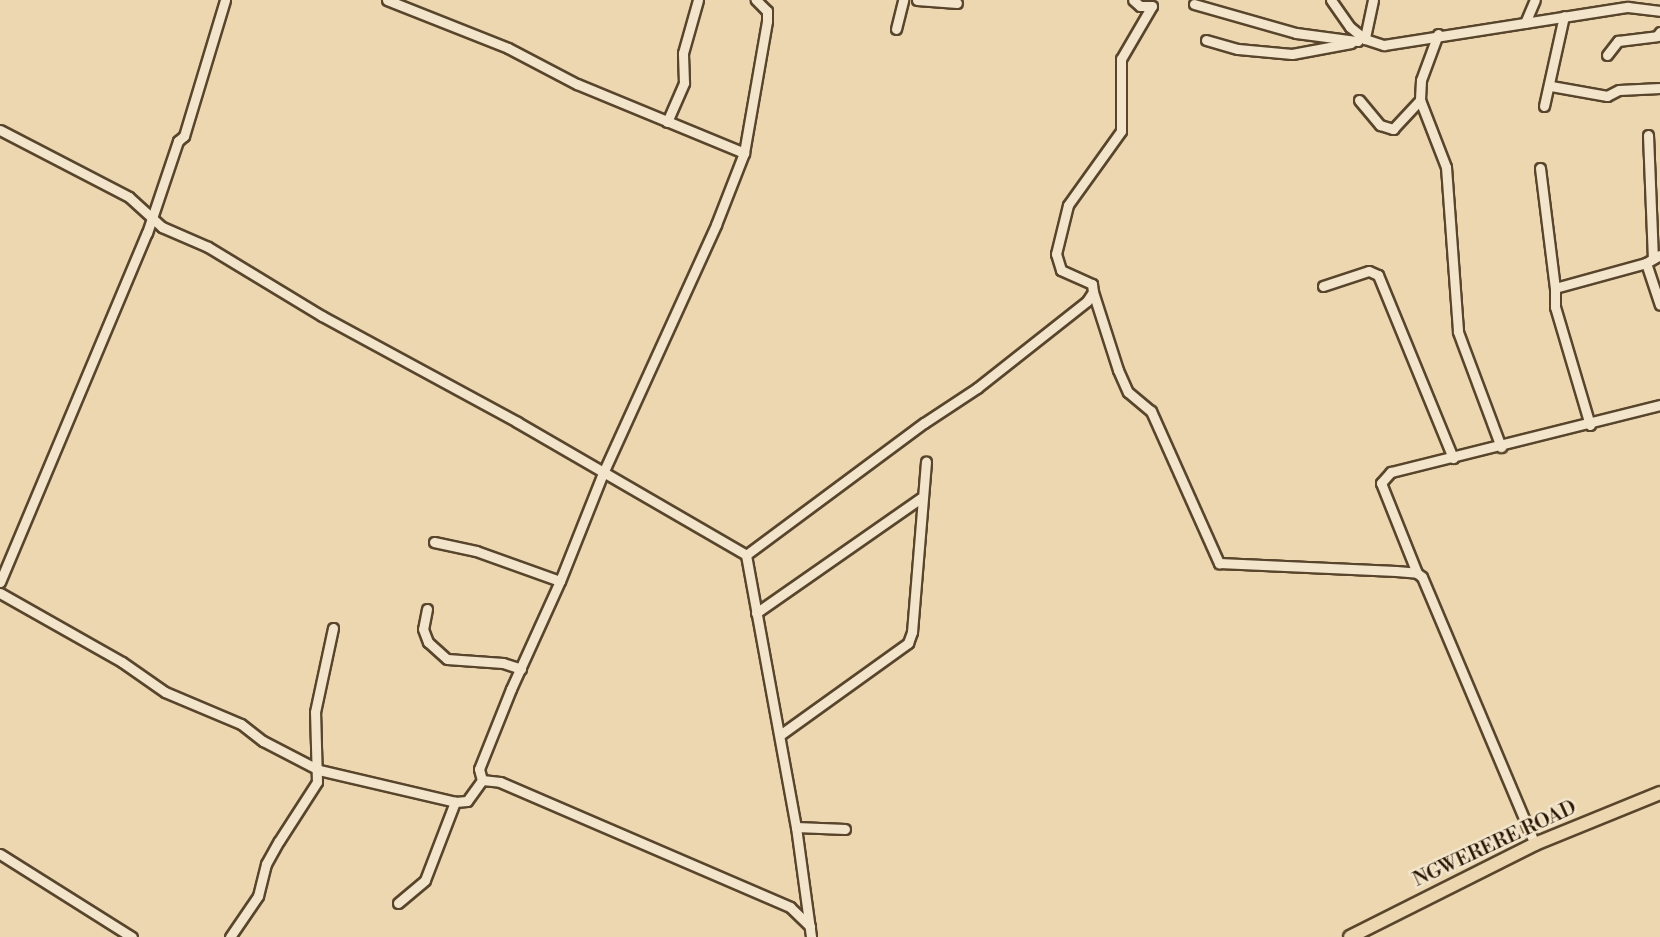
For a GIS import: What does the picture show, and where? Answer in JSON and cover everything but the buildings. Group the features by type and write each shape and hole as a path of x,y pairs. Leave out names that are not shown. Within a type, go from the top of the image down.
{"main road":[{"name":"NGWERERE ROAD","path":"1350,937 1375,921 1535,844 1660,793"}],"street":[{"path":"0,582 152,218 178,141 184,136 225,0"},
{"path":"387,0 508,48 577,84 744,153"},
{"path":"667,122 684,83 683,53 698,0"},
{"path":"482,780 479,769 561,580 603,473 716,225 744,153 767,21 767,11 756,0"},
{"path":"896,29 903,0"},
{"path":"918,0 957,3"},
{"path":"1133,0 1140,6 1153,3"},
{"path":"1331,0 1361,40"},
{"path":"1361,40 1373,0"},
{"path":"1525,22 1535,0"},
{"path":"1153,3 1121,59 1119,138 1068,205 1056,254 1061,270 1092,284 1124,385 1151,411 1219,563 1417,573"},
{"path":"1194,4 1296,33 1361,40 1384,45 1438,34 1635,7 1660,11"},
{"path":"1544,106 1551,86 1564,16"},
{"path":"1607,55 1618,41 1657,36 1660,32"},
{"path":"1438,34 1422,80 1420,100 1446,167 1458,332 1501,447"},
{"path":"1206,40 1238,49 1292,54 1361,40"},
{"path":"1551,86 1606,96 1619,90 1660,88"},
{"path":"1359,100 1380,125 1393,129 1420,100"},
{"path":"0,130 122,193 152,218 746,555"},
{"path":"1648,135 1653,258 1660,305"},
{"path":"1540,168 1555,288 1554,307 1590,425"},
{"path":"1555,288 1653,258"},
{"path":"1323,286 1369,272 1378,275 1453,458"},
{"path":"746,555 924,423 977,388 1087,300 1093,292"},
{"path":"1535,844 1430,593 1417,573 1381,483 1391,472 1590,425 1660,405"},
{"path":"780,735 908,643 912,632 921,498 926,462"},
{"path":"756,614 921,498"},
{"path":"434,542 485,554 561,580"},
{"path":"746,555 796,827 811,937"},
{"path":"0,592 122,662 165,692 241,724 263,741 319,770 455,802 467,801 482,780"},
{"path":"427,609 423,629 428,642 447,659 503,663 521,669"},
{"path":"230,937 258,896 266,864 302,801 317,782 319,770 313,736 315,712 333,628"},
{"path":"482,780 500,782 790,907 810,926"},
{"path":"398,903 425,880 455,802"},
{"path":"796,827 845,829"},
{"path":"0,854 132,937"},
{"path":"1368,937 1375,921"}]}
